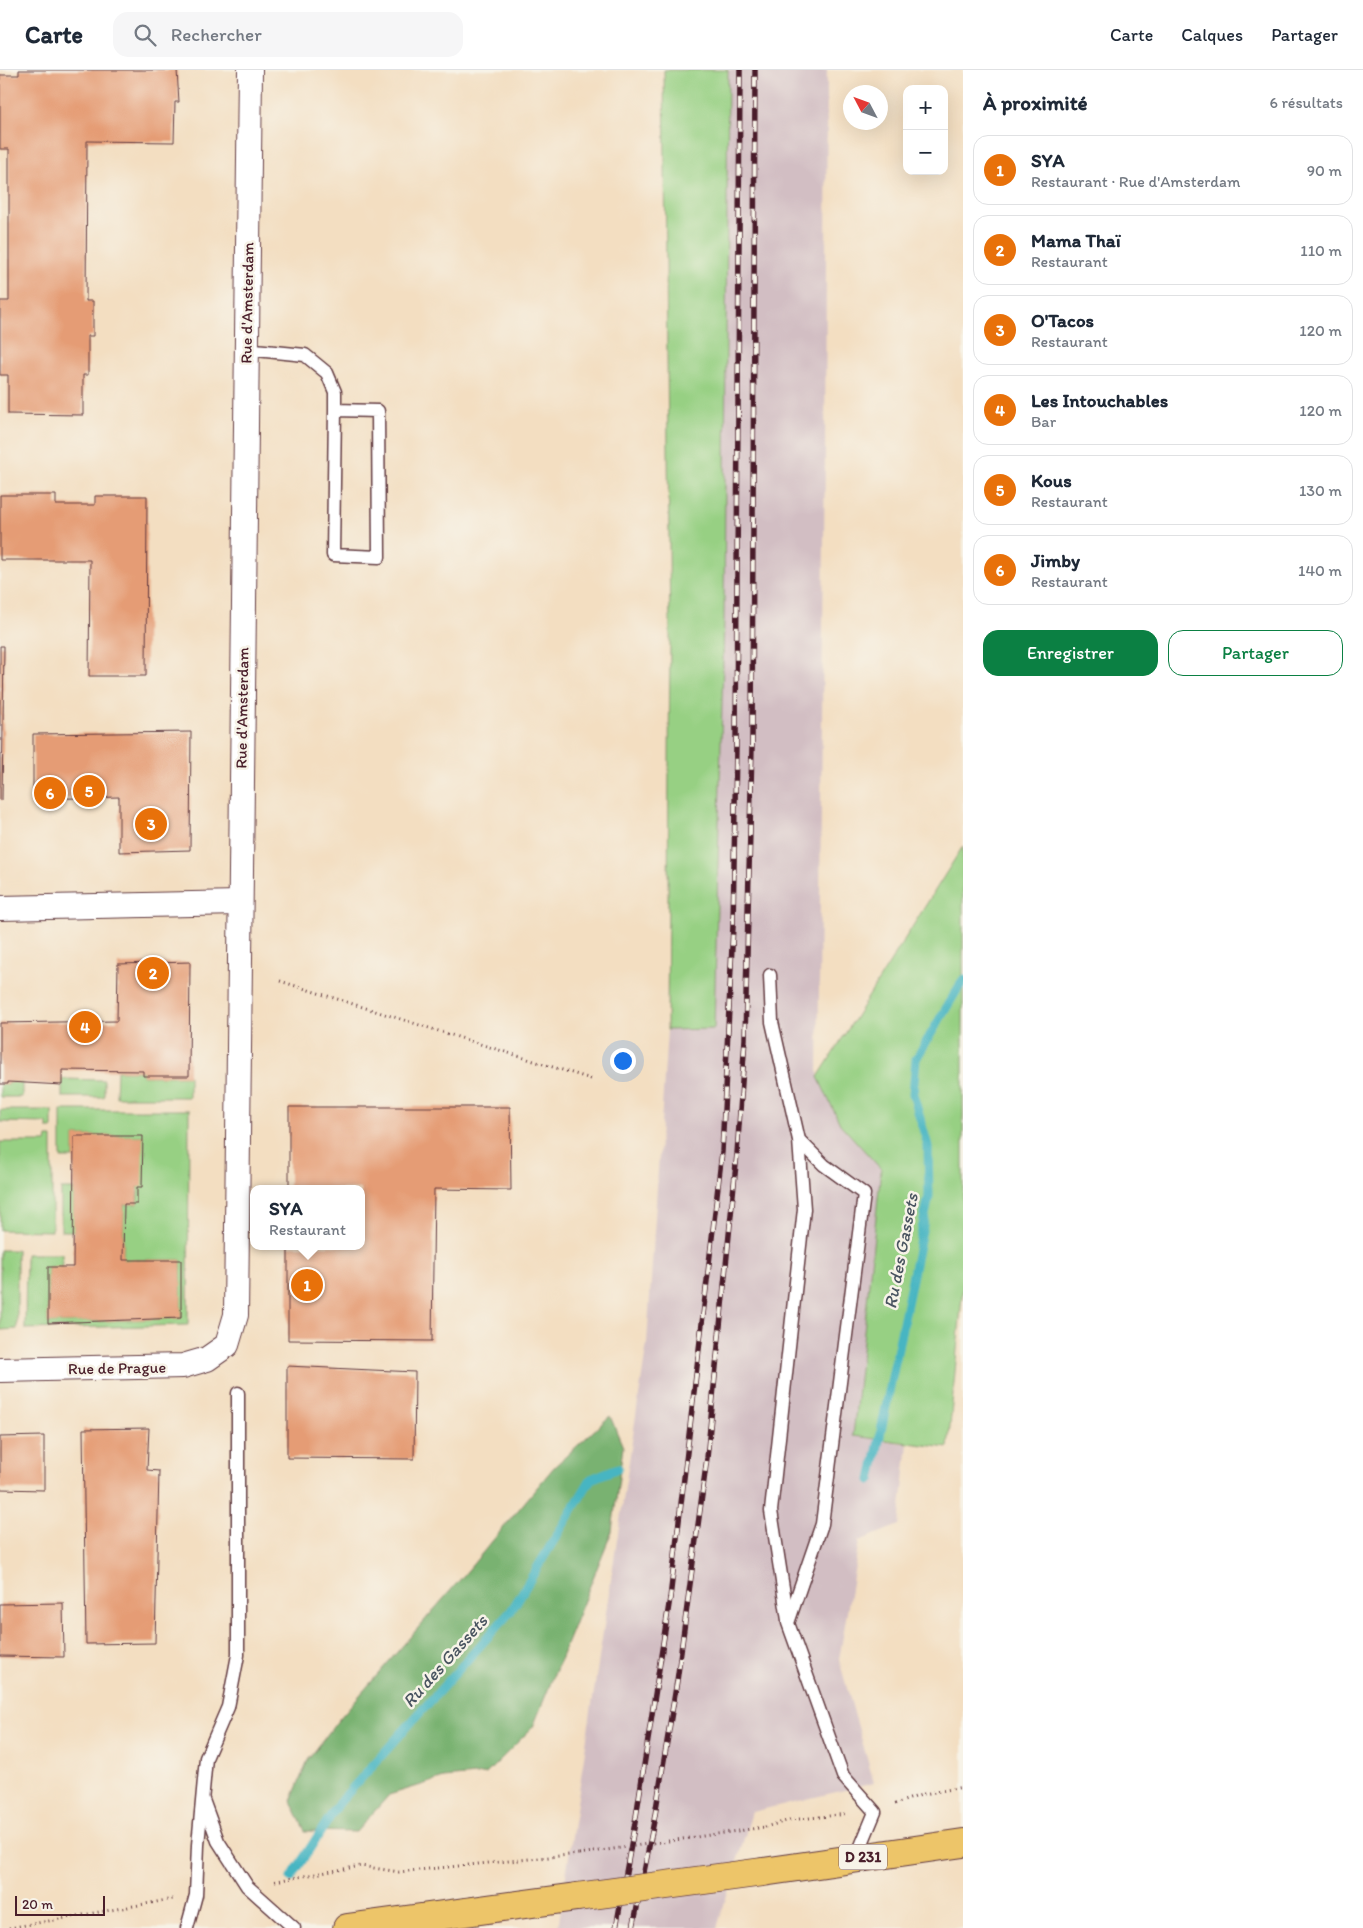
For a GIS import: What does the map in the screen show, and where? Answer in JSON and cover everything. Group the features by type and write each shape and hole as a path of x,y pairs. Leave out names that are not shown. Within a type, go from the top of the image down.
{"main road":[{"name":"D 231","path":"347,1928 963,1843"}],"street":[{"name":"Rue d'Amsterdam","path":"228,1344 236,1315 250,70"},
{"path":"0,908 240,904"},
{"name":"Rue de Prague","path":"0,1370 183,1366 207,1359 228,1344"}],"lane":[{"path":"246,349 305,355 327,374 335,392 334,410 333,555 379,556 378,411 334,410"},
{"path":"770,975 772,1022 799,1140 804,1210 771,1511 788,1623 843,1776 874,1812 856,1858"},
{"path":"788,1623 822,1524 864,1194 824,1164 799,1140"},
{"path":"187,1928 196,1895 206,1758 228,1707 238,1656 238,1393"},
{"path":"202,1798 218,1841 247,1886 294,1928"}],"path":[{"path":"280,981 591,1079"},
{"path":"247,1886 361,1866 399,1872 579,1854 765,1827"},
{"path":"9,1928 196,1895"}],"shaded area":[{"path":"664,70 827,70 818,1077 840,1124 881,1169 853,1436 908,1444 899,1525 859,1541 839,1660 874,1783 752,1812 717,1928 558,1928 647,1343 667,1030 670,636"}],"green space":[{"path":"664,70 728,70 724,619 714,1029 667,1030 670,636"},
{"path":"963,846 963,1285 948,1448 853,1436 881,1169 840,1124 818,1077"},
{"path":"117,1071 143,1071 143,1076 189,1076 189,1097 116,1097"},
{"path":"62,1079 104,1080 104,1097 62,1097"},
{"path":"8,1082 22,1082 22,1097 0,1097 0,1084 8,1084"},
{"path":"0,1110 52,1110 52,1128 47,1128 47,1123 0,1122"},
{"path":"61,1110 189,1110 188,1325 25,1329 26,1254 62,1254 62,1267 48,1267 48,1323 181,1318 181,1260 123,1260 124,1204 137,1204 143,1136 74,1136 74,1158 61,1158"},
{"path":"47,1137 52,1137 52,1231 0,1230 0,1142 46,1142"},
{"path":"61,1189 74,1189 74,1231 61,1231"},
{"path":"0,1250 17,1250 17,1329 0,1330"},
{"path":"610,1416 623,1447 612,1531 533,1727 486,1774 444,1778 389,1795 356,1832 305,1831 291,1801 308,1760 339,1719 464,1575 554,1467"}],"building":[{"path":"19,70 177,70 179,102 175,102 174,142 87,141 86,301 93,301 93,336 88,336 88,375 83,375 83,415 8,414 8,375 0,375 0,301 9,301 9,149 0,149 0,75 19,75"},
{"path":"0,495 56,495 56,505 95,505 95,496 147,496 146,676 89,676 90,560 0,560"},
{"path":"0,646 4,646 2,800 0,800"},
{"path":"191,732 190,850 119,852 119,797 33,799 33,734"},
{"path":"190,962 189,1076 143,1076 143,1071 62,1070 62,1085 8,1082 8,1084 0,1084 0,1023 117,1021 118,964"},
{"path":"289,1107 510,1107 511,1190 434,1189 432,1341 288,1340 288,1250 365,1250 365,1185 289,1185"},
{"path":"74,1136 143,1136 142,1187 137,1187 137,1204 124,1204 123,1260 181,1260 181,1318 48,1323 48,1267 73,1267"},
{"path":"287,1366 415,1372 414,1459 287,1458"},
{"path":"149,1428 147,1470 159,1471 155,1643 86,1644 83,1429"},
{"path":"44,1436 44,1490 0,1489 0,1437"},
{"path":"63,1603 64,1657 0,1656 0,1604"}],"waterway":[{"name":"Ru des Gassets","path":"871,1480 929,1196 928,1146 913,1094 916,1059 963,980"},
{"name":"Ru des Gassets","path":"291,1878 339,1803 511,1611 591,1479 618,1468"}],"railway":[{"path":"616,1928 636,1817 670,1598 722,1152 733,926 736,746 740,70"},
{"path":"633,1928 654,1821 677,1681 707,1458 737,1154 745,1039 752,747 755,70"}],"place":[{"name":"Kous","path":"89,791"},
{"name":"Jimby","path":"50,793"},
{"name":"O'Tacos","path":"151,824"},
{"name":"Mama Thaï","path":"153,973"},
{"name":"Les Intouchables","path":"85,1027"},
{"name":"SYA","path":"307,1285"}]}
